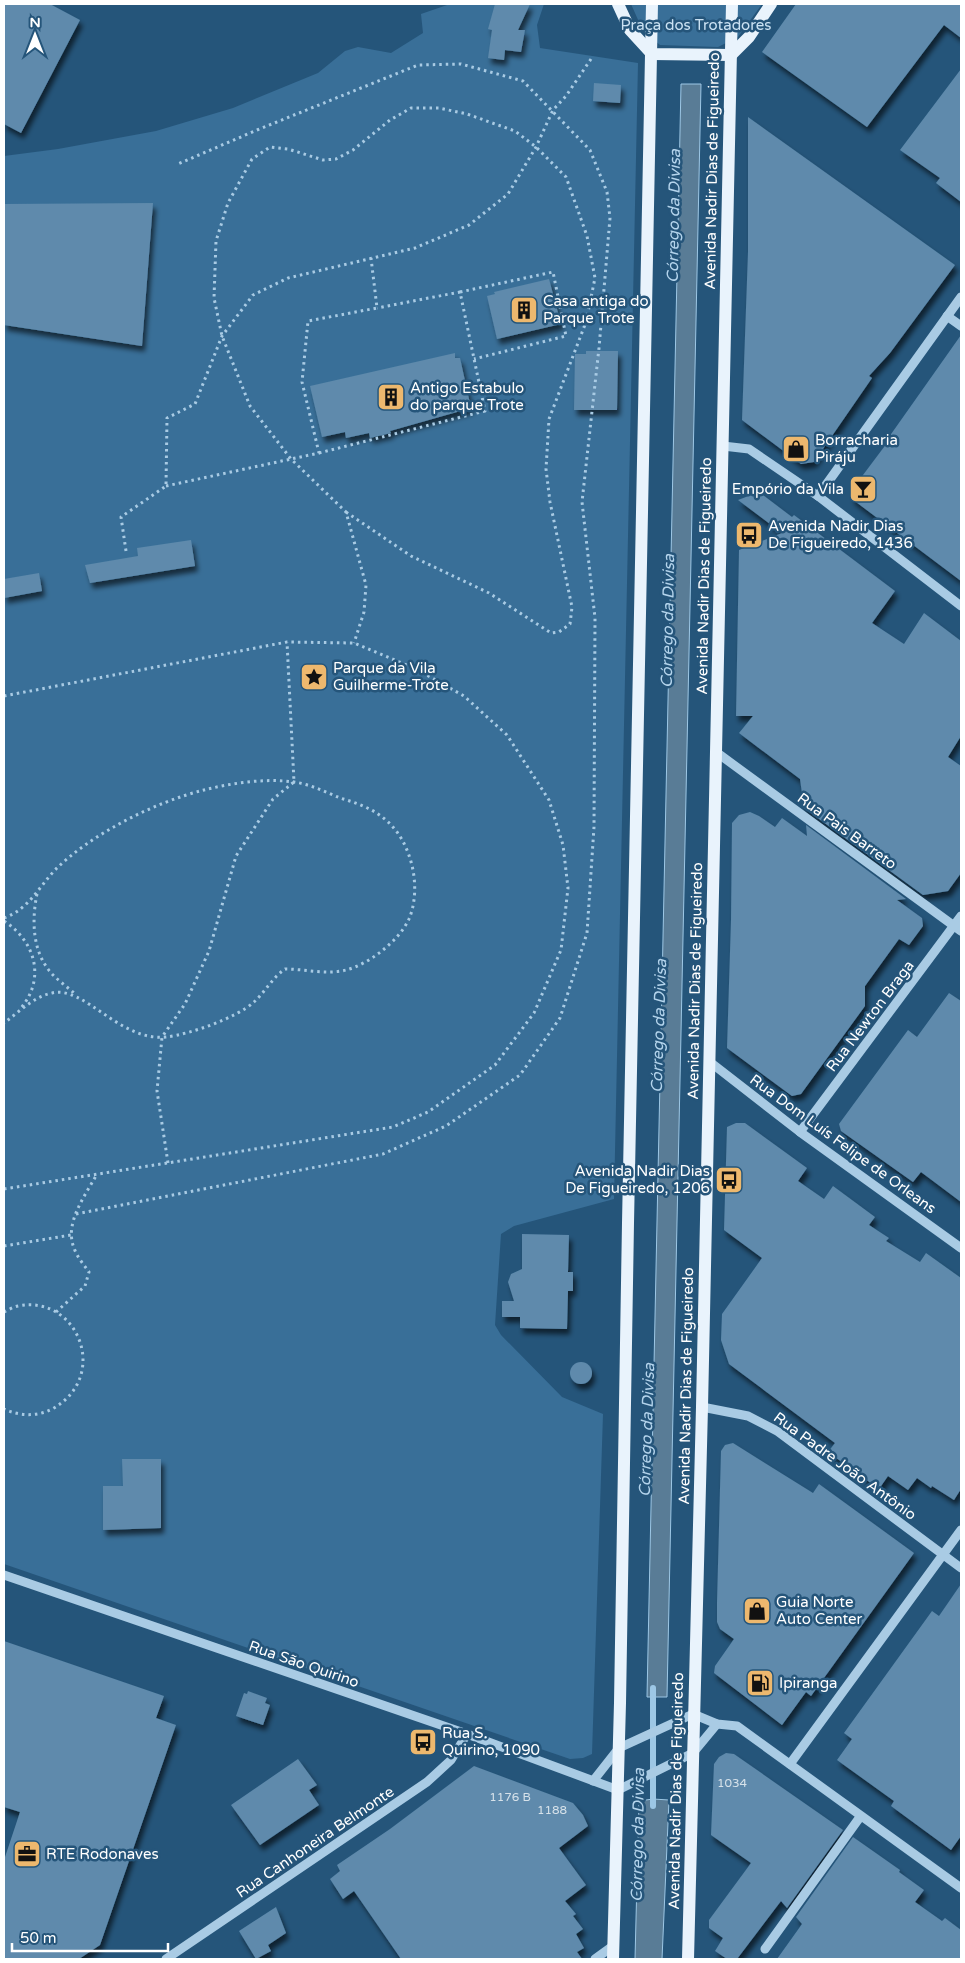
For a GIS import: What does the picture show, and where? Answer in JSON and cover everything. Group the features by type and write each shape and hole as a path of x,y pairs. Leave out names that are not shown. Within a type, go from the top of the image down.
{"main road":[{"path":"618,4 630,30 652,54 731,55 749,37 771,4"},
{"path":"613,1959 619,1748 652,4"},
{"name":"Avenida Nadir Dias de Figueiredo","path":"688,1959 710,1062 732,4"}],"street":[{"path":"818,496 961,297"},
{"path":"947,316 961,326"},
{"path":"723,446 749,449 818,496 961,606"},
{"name":"Rua Pais Barreto","path":"716,752 958,929"},
{"name":"Rua Newton Braga","path":"800,1132 958,929 961,916"},
{"name":"Rua Dom Luís Felipe de Orleans","path":"710,1062 800,1132 961,1248"},
{"name":"Rua Padre João Antônio","path":"702,1408 748,1416 777,1431 961,1568"},
{"path":"790,1764 961,1530"},
{"name":"Rua São Quirino","path":"4,1575 467,1734 618,1790"},
{"path":"593,1781 619,1748 693,1714 717,1724 737,1726 860,1817 961,1888"},
{"path":"618,1790 693,1753 717,1724"},
{"name":"Rua Canhoneira Belmonte","path":"166,1959 427,1782 450,1760 467,1734"},
{"path":"764,1949 860,1817"},
{"path":"595,1959 613,1946"}],"path":[{"path":"166,486 167,418 195,404 222,336 253,295 288,278 415,248 469,225 508,194 536,147 553,110 566,96 593,56"},
{"path":"76,1214 383,1154 446,1126 520,1075 560,1018 587,933 594,827 595,618 582,502 606,283 610,218 607,192 590,150 523,81 461,64 418,65 178,164"},
{"path":"411,108 439,108 467,114 515,132 536,147 566,177 587,236 595,278 586,322 550,419 546,468 550,502 572,607 570,624 559,632 551,633 489,593 411,556 346,512 291,459 250,406 222,336 214,298 216,241 228,203 252,159 270,147 288,149 323,160 336,159 353,150 390,120 411,108"},
{"path":"371,257 377,308"},
{"path":"319,453 302,382 308,321 553,272 566,336 474,359"},
{"path":"126,551 121,517 166,486 319,453 485,410 460,292"},
{"path":"346,512 366,585 364,612 354,643"},
{"path":"287,642 294,782"},
{"path":"4,696 287,642 354,643 416,669 464,696 508,735 549,800 563,844 568,888 561,950 534,1012 495,1065 428,1112 393,1127 4,1189"},
{"path":"4,1023 36,999 52,992 65,992 77,997 126,1028 142,1035 162,1037 183,1033 233,1016 254,1002 286,969 345,970 366,961 401,932 409,918 413,904 413,877 410,857 397,831 379,814 357,804 294,782 245,782 222,786 189,794 155,807 119,824 89,844 56,869 31,901 4,920 20,933 26,942 34,968 32,992 14,1015"},
{"path":"168,1162 157,1091 162,1037 185,1004 209,951 236,856 273,799 294,782"},
{"path":"38,891 34,924 39,953 52,974 77,997"},
{"path":"56,1312 85,1286 88,1272 74,1249 71,1235 76,1214 97,1174"},
{"path":"4,1246 71,1235"},
{"path":"4,1312 19,1306 38,1306 56,1312 70,1324 80,1340 84,1357 82,1374 75,1390 63,1403 48,1412 30,1415 13,1413 4,1408"}],"green space":[{"name":"Parque da Vila Guilherme-Trote","path":"450,4 544,4 537,25 540,48 638,63 614,1199 514,1226 501,1234 495,1325 501,1335 562,1397 603,1414 592,1754 583,1758 570,1759 4,1564 4,156 58,149 156,131 233,108 318,73 345,51 358,47 391,53 423,33 421,14"},
{"name":"Praça dos Trotadores","path":"631,4 762,4 738,37 718,47 660,45 643,31"}],"shaded area":[{"path":"681,84 701,84 667,1697 647,1697"},
{"path":"653,1799 669,1800 662,1959 635,1959 639,1801"}],"building":[{"path":"4,4 50,4 80,20 21,133 4,124"},
{"path":"495,4 530,4 518,30 525,30 521,52 505,50 504,60 488,58 492,30 488,29"},
{"path":"796,4 961,4 961,38 944,25 867,127 762,52"},
{"path":"961,69 961,202 936,183 940,178 900,150"},
{"path":"594,83 621,85 620,103 593,101"},
{"path":"748,117 955,265 890,353 869,376 872,378 814,462 801,464 742,420 748,252"},
{"path":"153,203 142,346 4,325 4,204"},
{"name":"Casa antiga do Parque Trote","path":"549,279 561,324 497,339 487,296 495,294 494,292"},
{"path":"961,335 961,581 852,499 851,491 890,439 889,437"},
{"path":"586,351 618,351 617,410 574,410 575,354 586,354"},
{"name":"Antigo Estabulo do parque Trote","path":"455,353 455,358 460,358 471,408 370,438 369,433 346,438 345,432 322,437 310,386"},
{"path":"759,492 792,517 794,515 895,591 872,623 904,644 924,613 961,641 961,736 948,757 961,766 961,873 948,891 923,895 804,808 800,779 739,733 753,716 736,716 739,550 782,533 738,500"},
{"path":"191,540 195,566 90,583 85,565 138,556 137,548"},
{"path":"39,573 42,591 4,598 4,579"},
{"path":"750,812 775,827 782,818 807,836 806,825 906,899 897,900 922,918 923,926 909,945 899,939 865,986 865,1006 801,1094 792,1096 727,1048 732,823 739,815"},
{"path":"949,993 961,1001 961,1202 921,1172 913,1182 841,1131 839,1124 908,1030 917,1037"},
{"path":"736,1123 745,1123 807,1168 798,1181 824,1199 833,1186 875,1217 869,1225 889,1238 886,1241 920,1262 926,1253 961,1278 961,1489 954,1500 917,1478 908,1490 888,1476 879,1489 828,1452 835,1443 729,1364 721,1340 722,1314 762,1258 724,1230 727,1127"},
{"path":"522,1234 569,1235 568,1272 573,1272 573,1291 568,1291 567,1329 520,1328 520,1317 502,1317 502,1301 514,1301 508,1282 511,1274 522,1269"},
{"path":"581,1362 589,1365 592,1373 589,1381 581,1384 573,1381 570,1373 573,1365"},
{"path":"733,1443 813,1493 819,1484 914,1553 811,1696 806,1692 782,1725 714,1673 715,1666 734,1639 720,1629 717,1622 721,1451 725,1445"},
{"path":"122,1459 161,1459 161,1528 103,1530 103,1486 123,1486"},
{"path":"961,1584 961,1836 951,1850 891,1806 894,1801 837,1760 852,1739 844,1733 932,1611 939,1616"},
{"path":"4,1641 164,1696 156,1718 176,1725 100,1945 79,1959 4,1959 4,1860 20,1812 4,1807"},
{"path":"248,1691 267,1698 265,1703 270,1705 263,1725 236,1716 244,1693 247,1694"},
{"path":"726,1753 734,1754 843,1830 787,1908 781,1901 737,1959 727,1959 715,1951 723,1938 709,1928 709,1920 751,1863 711,1835 714,1764 719,1757"},
{"path":"298,1759 317,1785 309,1790 319,1805 260,1845 231,1805"},
{"path":"474,1766 573,1803 583,1815 588,1826 559,1848 586,1885 565,1901 576,1914 573,1916 583,1929 576,1934 584,1948 577,1952 582,1959 401,1959 354,1891 343,1899 330,1879 340,1871 337,1865 390,1829"},
{"path":"853,1837 900,1870 899,1872 924,1890 915,1902 942,1921 945,1918 961,1930 961,1959 777,1959 802,1924 796,1917"},
{"path":"276,1907 286,1933 268,1945 271,1951 256,1959 239,1931"}],"waterway":[{"name":"Córrego da Divisa","path":"653,1688 653,1806"}],"place":[{"name":"Casa antiga do Parque Trote","path":"524,310"},
{"name":"Antigo Estabulo do parque Trote","path":"391,397"},
{"name":"Borracharia Piráju","path":"796,449"},
{"name":"Empório da Vila","path":"863,489"},
{"name":"Avenida Nadir Dias De Figueiredo, 1436","path":"749,535"},
{"name":"Parque da Vila Guilherme-Trote","path":"314,677"},
{"name":"Avenida Nadir Dias De Figueiredo, 1206","path":"729,1180"},
{"name":"Guia Norte Auto Center","path":"757,1611"},
{"name":"Ipiranga","path":"760,1683"},
{"name":"Rua S. Quirino, 1090","path":"423,1742"},
{"name":"RTE Rodonaves","path":"27,1854"}]}
